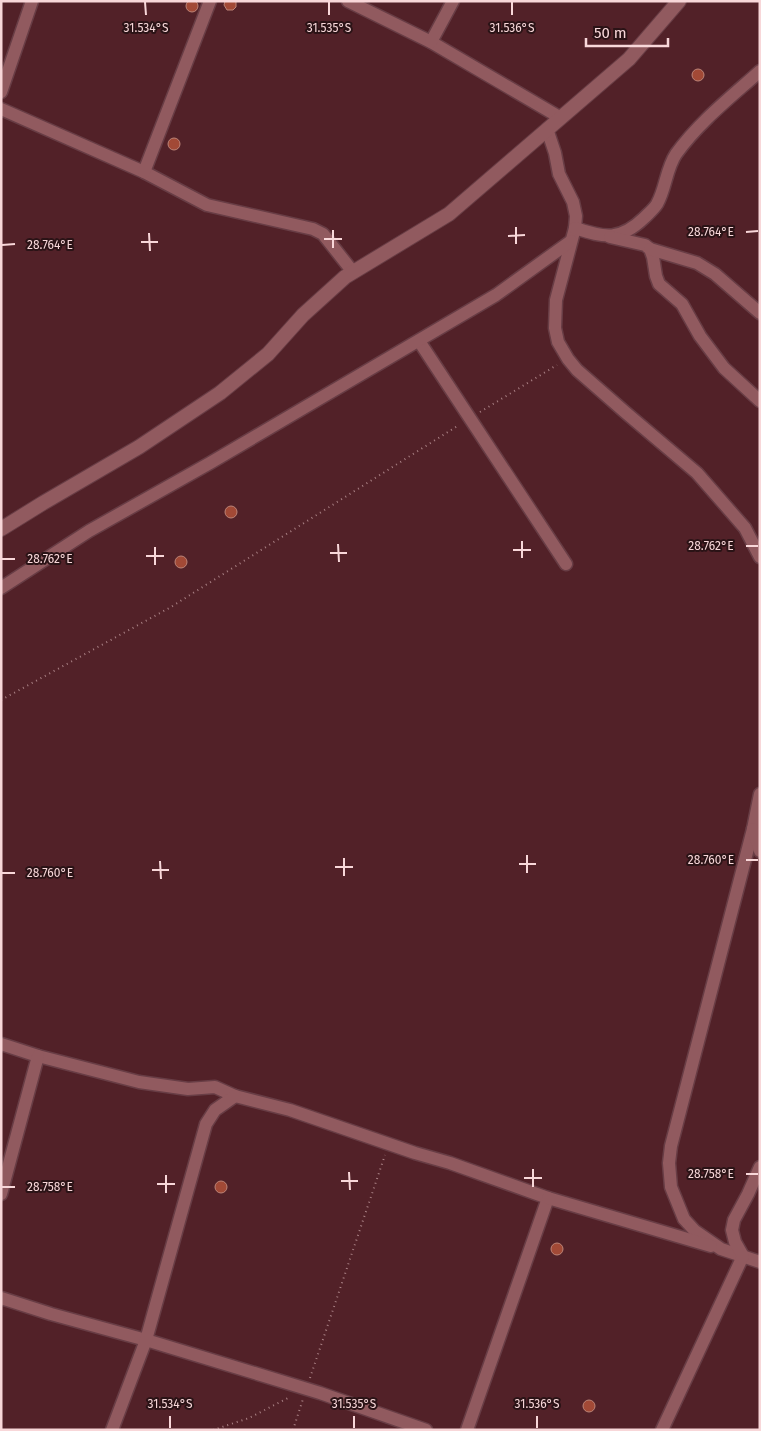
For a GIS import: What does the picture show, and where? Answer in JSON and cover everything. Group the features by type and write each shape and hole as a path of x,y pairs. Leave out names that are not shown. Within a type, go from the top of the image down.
{"street":[{"path":"1,92 32,1"},
{"path":"144,172 210,1"},
{"path":"348,1 431,42 561,118"},
{"path":"431,42 453,1"},
{"path":"1,529 138,447 220,393 268,354 337,283 449,214 629,59 679,1"},
{"path":"606,236 621,234 629,230 652,210 657,204 667,173 675,156 705,120 760,71"},
{"path":"1,109 144,172 207,205 313,229 328,239 353,272"},
{"path":"547,129 555,153 559,174 573,202 576,216 575,228 556,300 555,328 558,342 577,370 696,473 745,528 760,540"},
{"path":"575,228 596,235 645,245 650,249 697,263 715,274 760,313"},
{"path":"1,588 89,532 496,295 571,241"},
{"path":"650,249 659,284 682,304 700,336 724,368 760,401"},
{"path":"418,341 566,564"},
{"path":"745,528 760,557"},
{"path":"721,1249 696,1231 684,1219 671,1187 669,1163 671,1146 753,829 760,794"},
{"path":"753,829 760,851"},
{"path":"1,1044 38,1056 139,1082 188,1089 215,1087 235,1096 290,1110 548,1198 760,1262"},
{"path":"1,1194 38,1056"},
{"path":"112,1430 146,1340 206,1124 215,1110 235,1096"},
{"path":"743,1256 735,1242 732,1230 734,1220 760,1166"},
{"path":"468,1430 548,1198"},
{"path":"662,1430 743,1256"},
{"path":"1,1298 306,1389 426,1430"}],"path":[{"path":"1,700 171,607 568,358"},
{"path":"293,1430 389,1143"},
{"path":"213,1430 249,1418 306,1389"}],"building":[{"path":"192,0 198,6 192,12 186,6"},
{"path":"225,1 236,1 236,7 233,10 227,10 224,5"},
{"path":"696,69 700,69 704,75 700,81 696,81 692,77 692,73"},
{"path":"172,138 176,138 180,144 176,150 172,150 168,146 168,142"},
{"path":"229,506 233,506 237,512 233,518 229,518 225,514 225,510"},
{"path":"179,556 183,556 187,562 183,568 179,568 175,564 175,560"},
{"path":"219,1181 223,1181 227,1187 223,1193 219,1193 215,1189 215,1185"},
{"path":"555,1243 559,1243 563,1249 559,1255 555,1255 551,1251 551,1247"},
{"path":"587,1400 591,1400 595,1406 591,1412 587,1412 583,1408 583,1404"}]}
